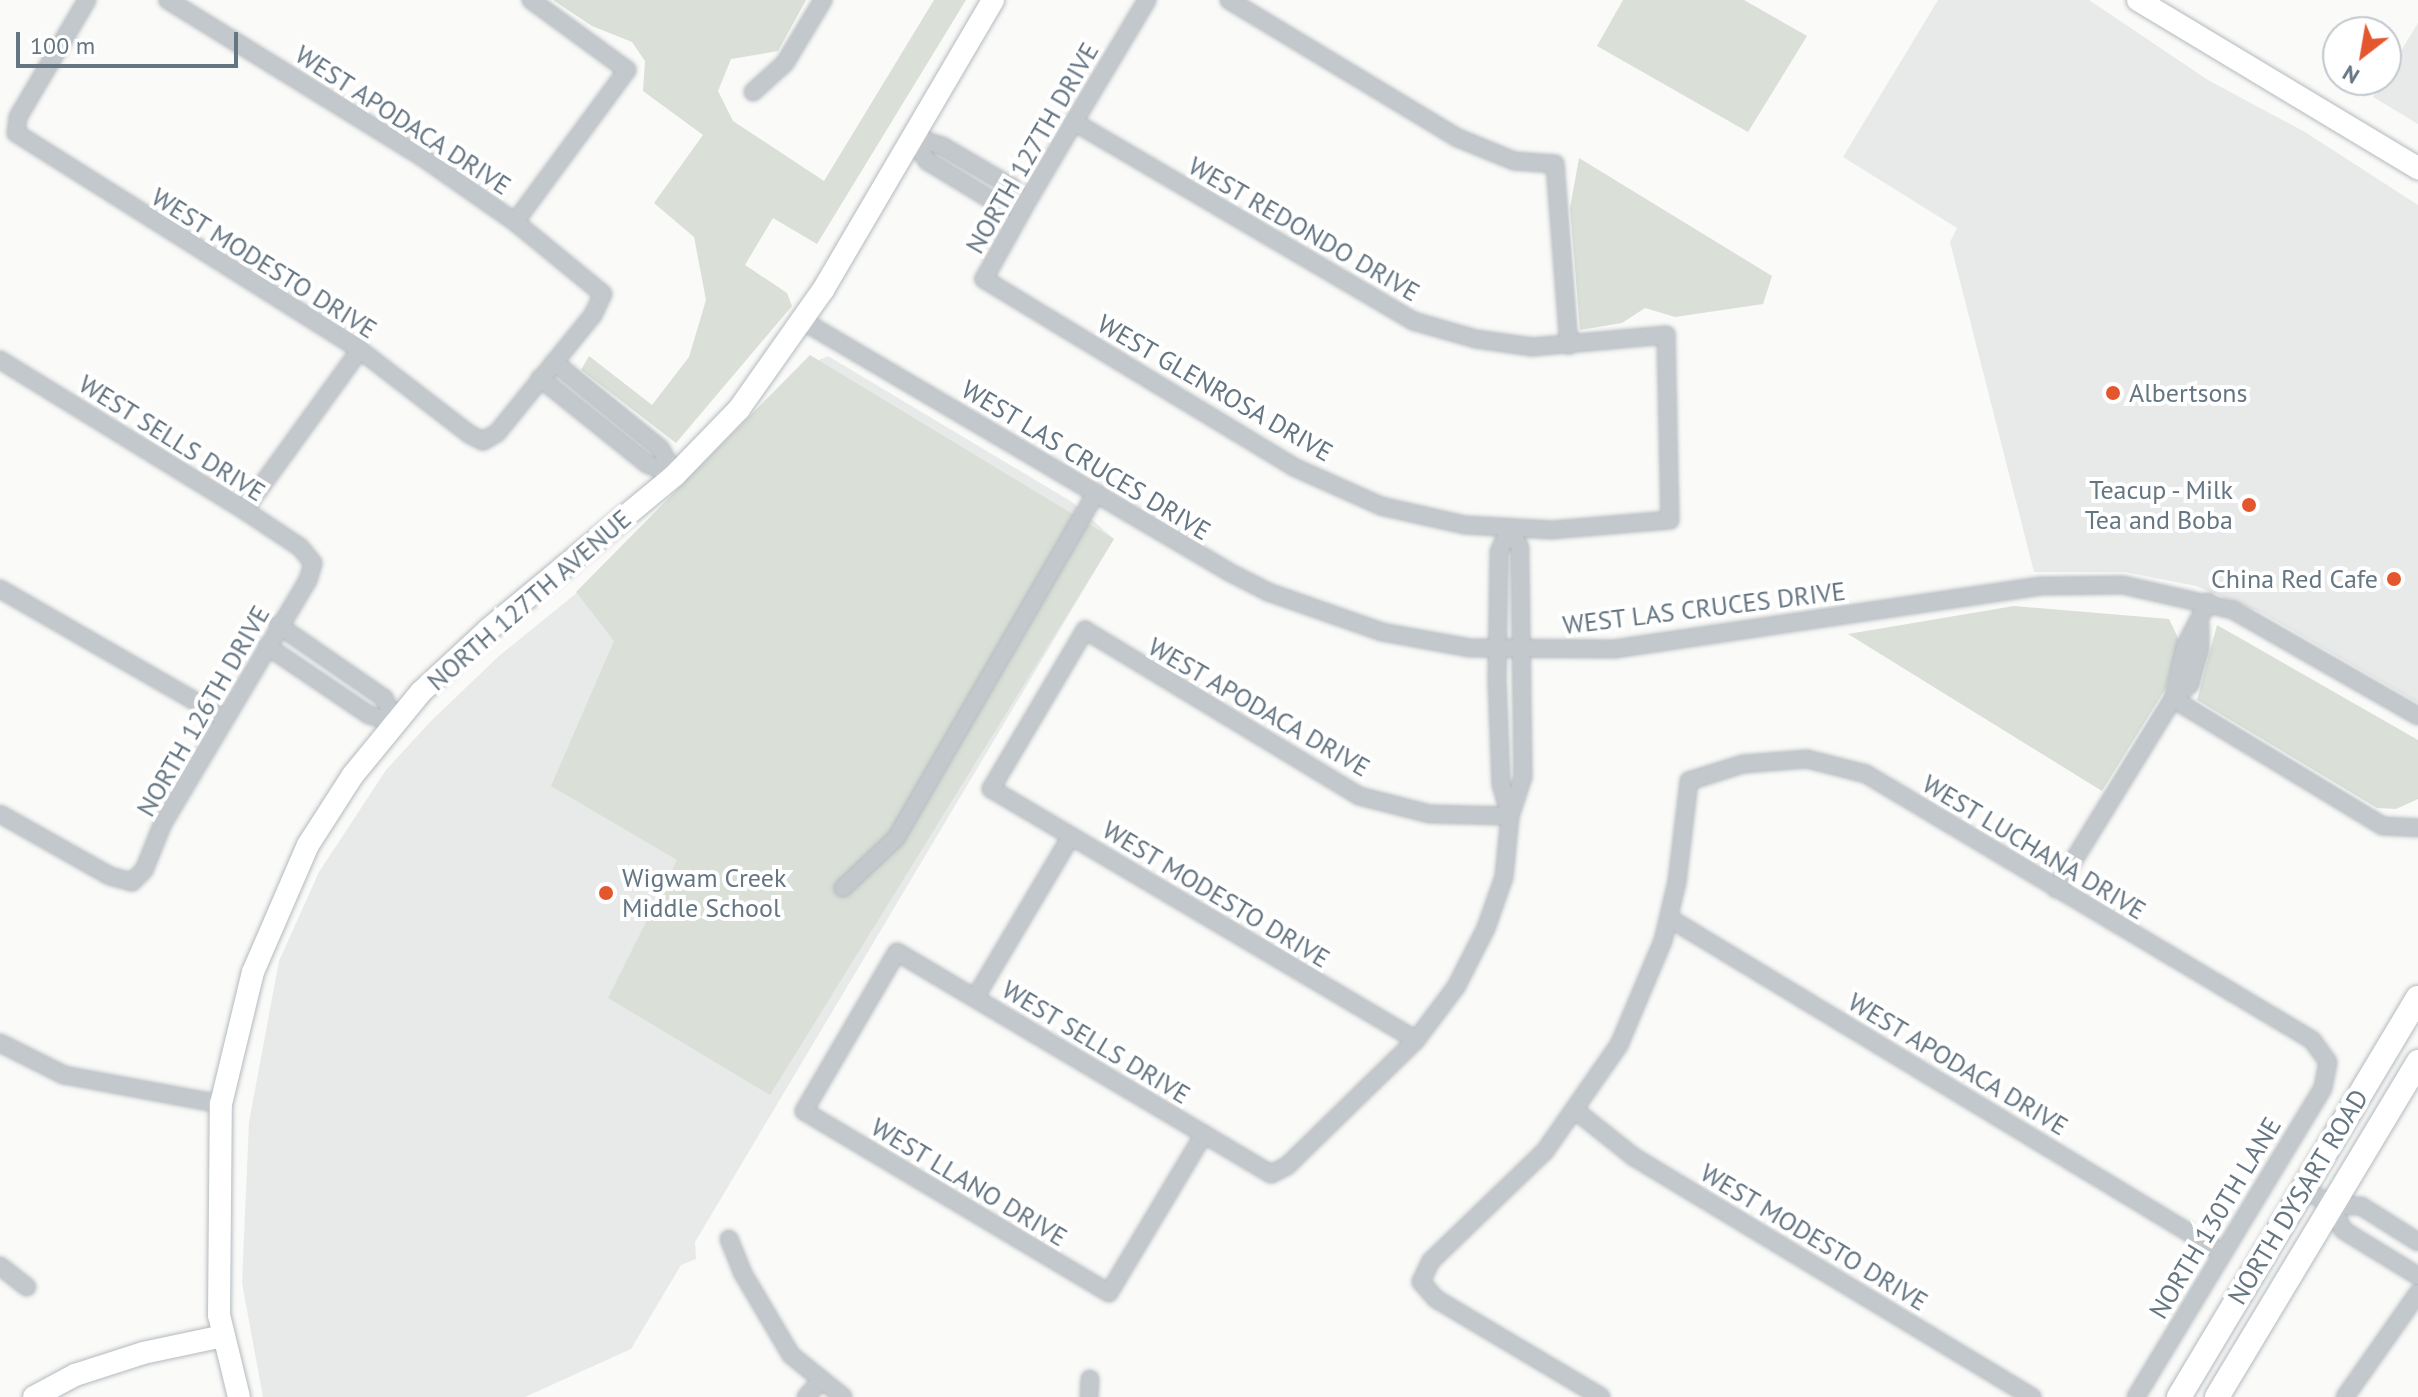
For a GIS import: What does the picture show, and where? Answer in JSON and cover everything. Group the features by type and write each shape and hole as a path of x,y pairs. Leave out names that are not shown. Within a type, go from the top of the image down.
{"main road":[{"name":"NORTH DYSART ROAD","path":"2179,1397 2418,998"},
{"name":"NORTH DYSART ROAD","path":"2217,1397 2418,1062"}],"street":[{"name":"WEST MODESTO DRIVE","path":"87,0 18,117 16,133 360,350 483,441 497,433 540,378"},
{"name":"WEST APODACA DRIVE","path":"168,0 515,222 603,294 554,362"},
{"path":"515,222 627,70 531,0"},
{"path":"753,92 785,63 823,0"},
{"name":"NORTH 127TH AVENUE","path":"239,1397 223,1336 216,1263 221,1104 253,972 287,886 332,807 395,722 489,629 675,475 739,409 803,321 993,0"},
{"name":"NORTH 127TH DRIVE","path":"984,279 1147,0"},
{"path":"1229,0 1458,138 1514,161 1555,164 1569,345"},
{"path":"2138,0 2418,168"},
{"name":"WEST REDONDO DRIVE","path":"1074,122 1413,321 1476,339 1532,347 1666,335 1670,520"},
{"path":"911,136 927,161 998,204 1024,207"},
{"name":"WEST GLENROSA DRIVE","path":"984,279 1294,467 1381,506 1465,525 1510,528 1552,530 1670,520"},
{"name":"WEST LAS CRUCES DRIVE","path":"803,321 1227,571 1293,602 1382,632 1498,650 1643,646 2082,582 2208,602 2269,627 2418,716"},
{"path":"244,510 360,350"},
{"name":"WEST SELLS DRIVE","path":"0,360 244,510 300,547 313,563"},
{"path":"554,362 660,448 675,475 647,464 540,378 554,362"},
{"path":"843,888 896,838 1096,493"},
{"path":"1510,528 1499,552 1498,650 1501,784 1510,816"},
{"path":"1416,1040 1456,987 1486,928 1504,877 1510,816 1523,777 1520,548 1510,528"},
{"name":"NORTH 126TH DRIVE","path":"0,814 110,876 132,882 144,870 163,823 313,563"},
{"path":"0,589 223,717"},
{"path":"2056,889 2173,699 2190,684 2186,669 2208,602"},
{"path":"278,625 384,698 395,722"},
{"name":"WEST MODESTO DRIVE","path":"1085,630 991,789 1416,1040"},
{"name":"WEST APODACA DRIVE","path":"1085,630 1359,796 1430,814 1510,816"},
{"path":"267,646 369,715 395,722"},
{"path":"2173,699 2383,826 2418,828"},
{"name":"WEST LUCHANA DRIVE","path":"1669,918 1689,781 1743,764 1807,759 1866,774 2312,1040 2328,1062"},
{"path":"975,998 1071,836"},
{"name":"WEST APODACA DRIVE","path":"1669,918 2221,1252"},
{"path":"1601,1397 1436,1299 1421,1282 1431,1261 1545,1151 1576,1111 1619,1045 1652,978 1669,918"},
{"name":"WEST SELLS DRIVE","path":"804,1111 897,952 1271,1174 1287,1166 1416,1040"},
{"path":"0,1043 64,1075 221,1104"},
{"name":"NORTH 130TH LANE","path":"2136,1397 2323,1088 2328,1062"},
{"name":"WEST LLANO DRIVE","path":"804,1111 1109,1293 1204,1134"},
{"name":"WEST MODESTO DRIVE","path":"1576,1111 1634,1157 2032,1397"},
{"path":"2304,1188 2332,1206 2343,1230 2418,1276"},
{"path":"2332,1206 2361,1206 2418,1242"},
{"path":"729,1239 772,1328 820,1382 843,1397"},
{"path":"0,1266 27,1287"},
{"path":"2345,1397 2418,1293"},
{"path":"34,1397 75,1375 143,1353 223,1336"},
{"path":"1089,1397 1090,1379"},
{"path":"806,1397 820,1382"}],"shaded area":[{"path":"553,0 806,0 778,51 731,59 718,91 733,121 824,181 934,0 966,0 817,244 773,218 745,265 787,293 792,306 676,443 581,370 589,356 652,405 689,357 706,300 694,237 654,203 703,135 643,91 645,61 632,42 592,26"},
{"path":"1623,0 1744,0 1807,36 1748,132 1597,46"},
{"path":"1938,0 2089,0 2208,80 2305,132 2418,205 2418,703 2262,613 2196,586 2125,572 2034,572 1950,242 1957,228 1843,157"},
{"path":"2418,23 2418,124 2373,97 2402,96 2402,49"},
{"path":"1579,158 1772,276 1763,304 1675,317 1645,308 1622,323 1580,330 1570,208"},
{"path":"810,355 1114,539 770,1095 608,998 677,860 551,786 614,641 576,592"},
{"name":"Wigwam Creek Middle School","path":"828,356 1072,502 1114,539 695,1242 696,1259 681,1265 631,1349 525,1397 263,1397 242,1283 249,1122 279,961 319,872 386,770 432,720 499,656 654,530 798,369"},
{"path":"2014,606 2169,619 2179,640 2166,688 2102,791 1848,634"},
{"path":"2217,625 2418,740 2418,799 2396,809 2377,808 2197,700"}],"place":[{"name":"Albertsons","path":"2113,393"},
{"name":"Teacup - Milk Tea and Boba","path":"2249,505"},
{"name":"China Red Cafe","path":"2394,579"},
{"name":"Wigwam Creek Middle School","path":"606,893"}]}
